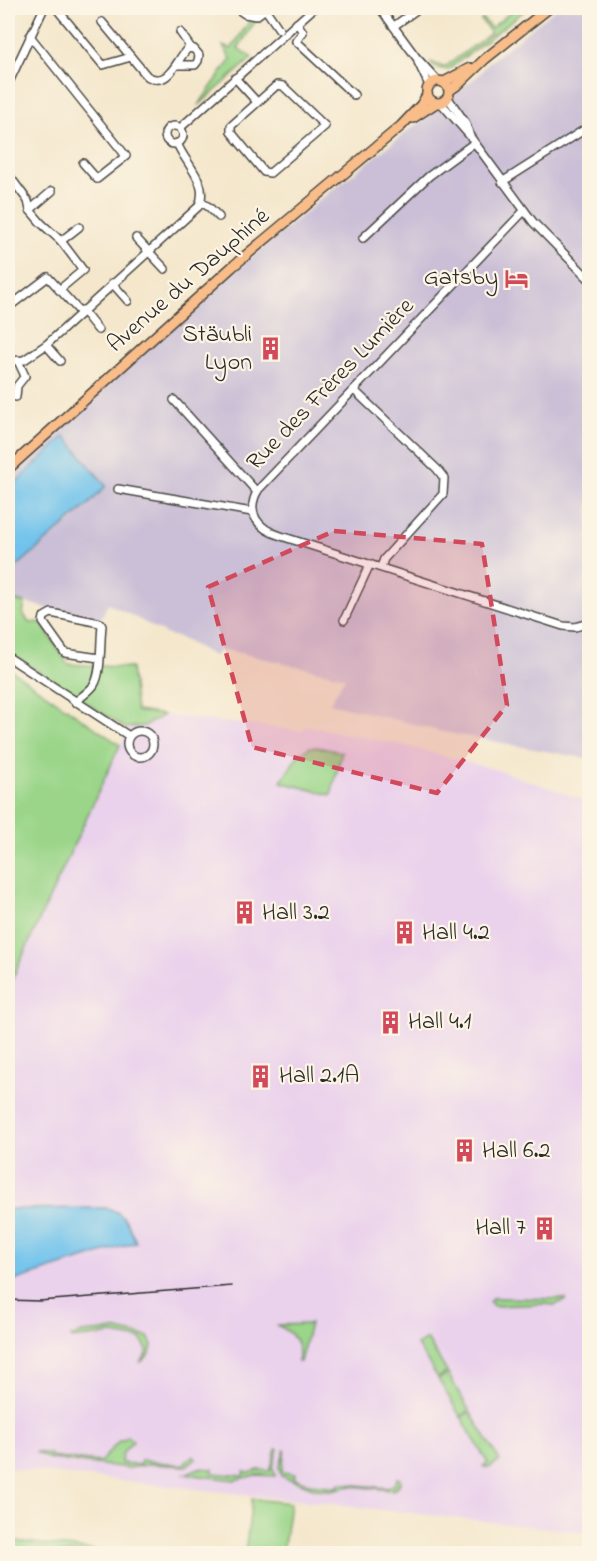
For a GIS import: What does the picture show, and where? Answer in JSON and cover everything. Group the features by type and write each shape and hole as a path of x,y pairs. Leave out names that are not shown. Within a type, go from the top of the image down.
{"main road":[{"name":"Avenue du Dauphiné","path":"8,469 232,267 439,92 460,83 485,59 549,8"}],"street":[{"path":"8,84 44,8"},
{"path":"56,8 103,65 131,57"},
{"path":"236,8 244,14 256,16 266,9 279,29"},
{"path":"180,128 314,8"},
{"path":"380,8 502,183 559,250 590,280"},
{"path":"394,26 419,8"},
{"path":"102,22 147,76 154,80 164,79 178,65 186,51 191,48"},
{"path":"297,23 303,32 296,41 354,95"},
{"path":"178,65 191,66 198,61 199,55 180,32"},
{"path":"30,36 126,156 97,179 83,163"},
{"path":"236,78 257,102"},
{"path":"277,85 283,86 325,126 270,173 264,172 231,132 231,126 257,102 277,85"},
{"path":"173,126 180,128 183,136 177,143 168,141 166,130 173,126"},
{"path":"502,183 590,126"},
{"path":"363,238 429,176 474,142"},
{"path":"8,361 24,360 46,345 198,207 201,202 201,185 180,152 177,143"},
{"path":"8,174 28,201 30,210 61,241 83,270 59,290"},
{"path":"30,210 52,191"},
{"path":"201,202 219,218"},
{"name":"Rue des Frères Lumière","path":"524,211 256,492 251,507 261,525 274,534 563,626 575,627 590,623"},
{"path":"61,241 79,227"},
{"path":"136,238 165,269"},
{"path":"10,306 48,277 98,330"},
{"path":"112,283 128,301"},
{"path":"46,345 60,361"},
{"path":"16,397 17,386 26,376 18,361"},
{"path":"354,390 444,478 443,494 384,559 381,567"},
{"path":"174,400 256,492"},
{"path":"118,489 252,512"},
{"path":"344,620 370,564"},
{"path":"75,702 94,685 97,679 99,658 100,623 51,613 44,617 45,626 65,653 99,658"},
{"path":"8,657 129,736"}],"highlighted area":[{"path":"334,531 482,544 507,705 437,793 252,747 208,587"}],"shaded area":[{"path":"557,8 589,8 589,759 443,732 330,703 345,677 222,649 214,656 108,603 100,620 8,599 8,480 187,312 320,200 479,75 488,63"},
{"path":"136,712 302,731 306,726 362,737 501,771 589,802 589,1533 8,1468 8,987"}],"green space":[{"path":"516,8 528,8 448,70 436,68 430,62 446,66 491,33 481,20 483,19 491,28"},
{"path":"251,19 257,19 238,48 252,58 198,106 231,59 223,46 231,49"},
{"path":"8,599 25,603 23,613 29,623 40,622 68,664 131,668 136,711 164,715 144,726 125,728 8,652"},
{"path":"8,668 120,745 8,988"},
{"path":"310,747 342,752 331,795 281,782 298,755"},
{"path":"493,1298 566,1300 555,1305 494,1306 489,1302"},
{"path":"310,1324 300,1362 298,1362 299,1349 295,1339 276,1325"},
{"path":"117,1330 148,1337 152,1345 150,1354 140,1363 148,1352 141,1339 113,1334 72,1339 71,1337 82,1333"},
{"path":"427,1339 447,1372 438,1378 417,1345"},
{"path":"448,1374 469,1410 460,1416 438,1379"},
{"path":"470,1412 500,1461 488,1468 483,1466 488,1463 461,1417"},
{"path":"127,1436 133,1441 122,1454 121,1463 140,1465 141,1460 182,1465 193,1456 196,1459 186,1466 151,1464 130,1468 50,1459 35,1452 50,1454 49,1457 100,1462 120,1440"},
{"path":"276,1449 278,1449 273,1467 275,1476 256,1475 235,1480 185,1474 199,1468 213,1469 213,1473 243,1476 244,1472 270,1471"},
{"path":"285,1449 282,1472 295,1474 294,1478 309,1484 338,1487 339,1483 387,1488 394,1485 397,1478 400,1479 400,1483 392,1490 351,1486 330,1490 316,1489 281,1476 279,1467"},
{"path":"252,1499 290,1503 283,1553 245,1553"},
{"path":"8,1540 116,1553 8,1553"}],"water":[{"path":"65,436 106,486 90,503 8,574 8,490"},
{"path":"107,1208 123,1217 136,1242 16,1280 8,1279 8,1209"}],"tram line":[{"path":"8,1300 39,1301 232,1286"}],"place":[{"name":"Gatsby","path":"516,278"},
{"name":"Stäubli Lyon","path":"270,349"},
{"name":"Hall 3.2","path":"244,913"},
{"name":"Hall 4.2","path":"404,933"},
{"name":"Hall 4.1","path":"390,1022"},
{"name":"Hall 2.1A","path":"261,1076"},
{"name":"Hall 6.2","path":"464,1151"},
{"name":"Hall 7","path":"544,1228"}]}
